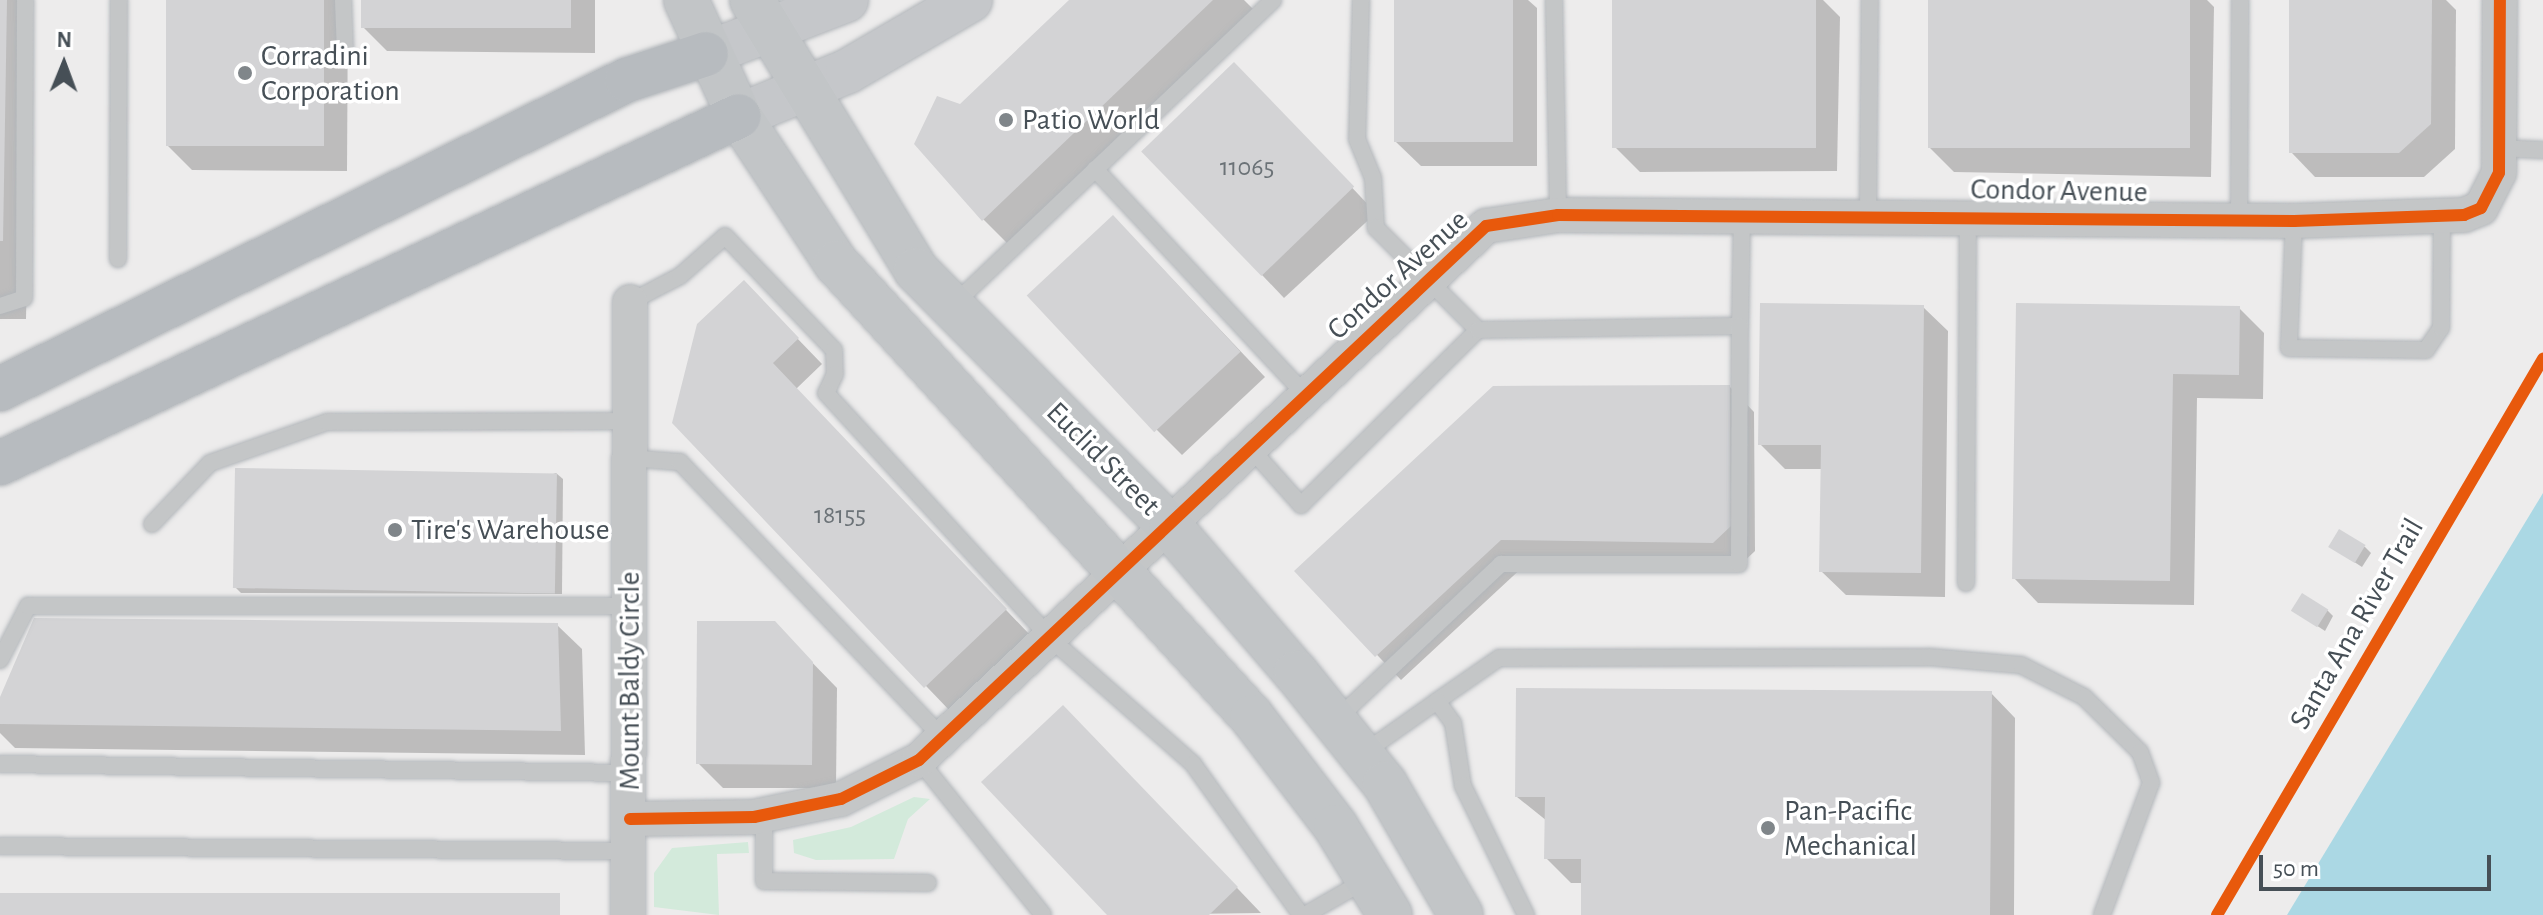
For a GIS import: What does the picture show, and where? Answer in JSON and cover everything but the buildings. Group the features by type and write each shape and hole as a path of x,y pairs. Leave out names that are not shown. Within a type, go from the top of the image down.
{"highway":[{"path":"0,389 627,80 706,54"},
{"path":"0,463 739,116"}],"main road":[{"name":"Euclid Street","path":"686,0 706,54 739,116 836,263 1252,717 1379,897"},
{"name":"Euclid Street","path":"760,16 802,92 916,270 1172,529 1349,737 1461,915"}],"street":[{"path":"706,54 760,16 846,0"},
{"path":"739,116 802,92 970,0"},
{"path":"2453,217 2481,208 2494,189 2500,148 2500,0"},
{"name":"Condor Avenue","path":"629,835 764,815 841,799 931,749 1172,529 1425,279 1486,226 1558,215 1868,213 2294,221 2453,217"},
{"name":"Mount Baldy Circle","path":"628,915 630,302"}],"lane":[{"path":"0,306 24,298 25,0"},
{"path":"118,259 119,0"},
{"path":"343,0 345,51"},
{"path":"952,306 1273,0"},
{"path":"1361,0 1357,139 1373,178 1376,228 1478,330"},
{"path":"1554,0 1558,215"},
{"path":"1868,213 1870,0"},
{"path":"2239,220 2240,0"},
{"path":"2500,148 2543,150"},
{"path":"1095,169 1307,396"},
{"path":"1349,737 1501,564 1739,564 1742,214"},
{"path":"1966,583 1968,216"},
{"path":"2294,221 2289,348 2426,350 2441,328 2453,217"},
{"path":"630,302 680,276 725,236 834,350 835,374 826,393 1052,640 1193,764 1303,915 1379,897"},
{"path":"1252,450 1301,505 1478,330 1740,326"},
{"path":"152,524 210,463 327,422 631,421"},
{"path":"630,458 680,462 931,749 1036,911"},
{"path":"0,660 28,606 630,606"},
{"path":"1349,737 1437,701 1499,658 1929,657 2021,665 2084,697 2140,752 2151,783 2102,915"},
{"path":"1437,701 1453,723 1463,786 1526,915"},
{"path":"0,764 630,773"},
{"path":"764,815 764,881 928,883"},
{"path":"0,846 629,835"}],"green space":[{"path":"914,797 930,799 908,819 894,859 816,860 794,853 793,840 851,827"},
{"path":"748,842 749,853 717,854 719,915 654,907 654,873 672,848"}],"water":[{"path":"2543,493 2543,915 2287,915"}],"cycle path":[{"path":"630,819 754,817 841,799 919,760 1486,226 1558,215 2294,221 2464,215 2481,208 2499,173 2500,0"},
{"name":"Santa Ana River Trail","path":"2217,915 2543,359"}],"place":[{"name":"Corradini Corporation","path":"245,73"},
{"name":"Patio World","path":"1006,120"},
{"name":"Tire's Warehouse","path":"395,530"},
{"name":"Pan-Pacific Mechanical","path":"1768,828"}]}
